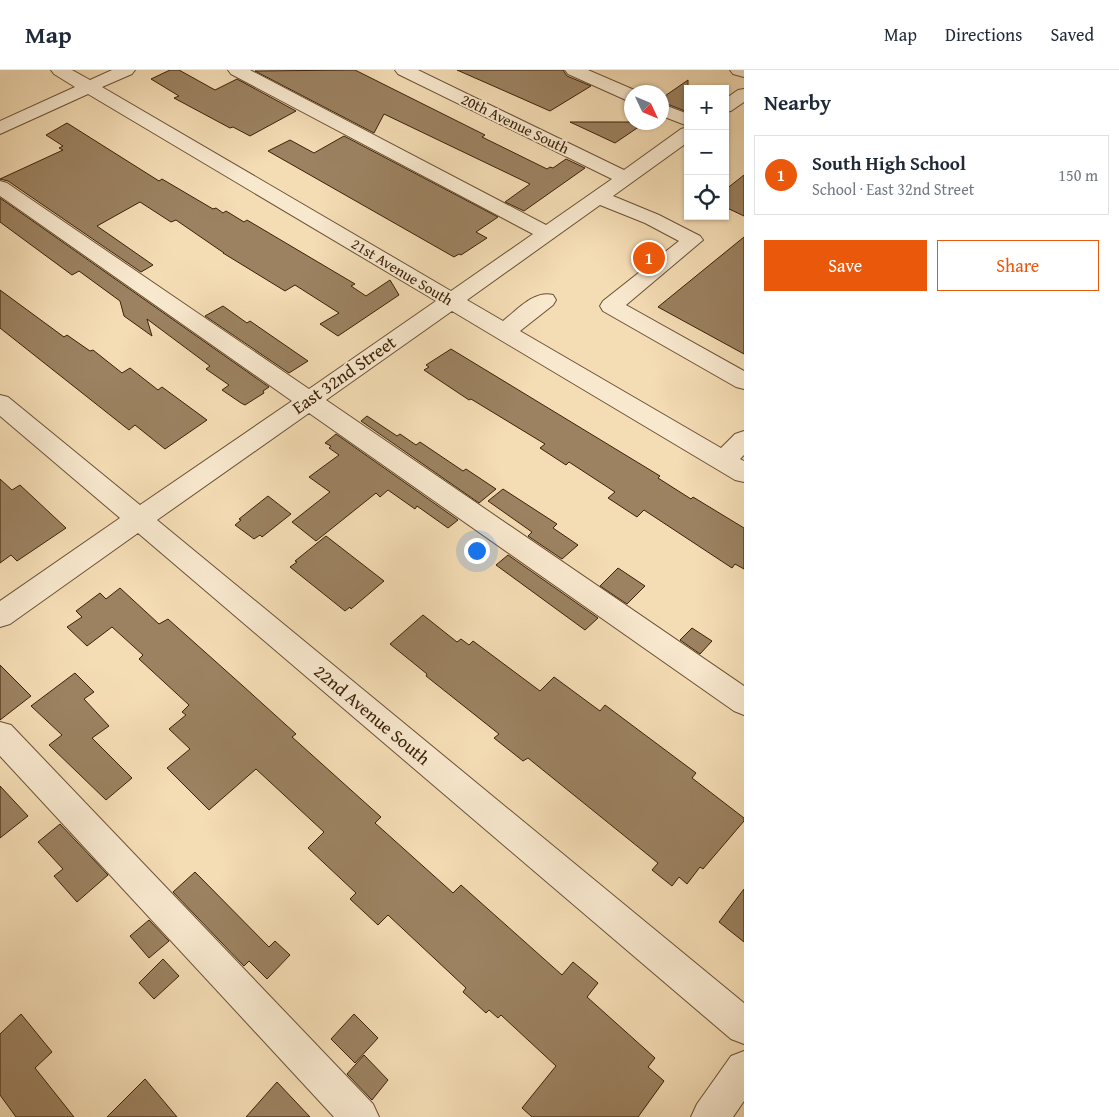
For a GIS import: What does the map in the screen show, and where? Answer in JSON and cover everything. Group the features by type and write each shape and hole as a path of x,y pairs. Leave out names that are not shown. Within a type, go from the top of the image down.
{"street":[{"name":"21st Avenue South","path":"60,70 744,473"},
{"path":"0,128 126,70"},
{"path":"237,70 548,234"},
{"name":"20th Avenue South","path":"404,70 626,178"},
{"path":"574,70 624,92"},
{"path":"739,70 744,72"},
{"path":"729,105 744,94"},
{"path":"669,112 684,119"},
{"name":"East 32nd Street","path":"0,616 450,300 600,198 684,136"},
{"path":"0,187 744,702"},
{"path":"600,198 652,219 694,240 611,306 744,381"},
{"path":"505,331 545,300"},
{"name":"22nd Avenue South","path":"0,403 744,1026"},
{"path":"723,460 744,440"},
{"path":"0,735 360,1117"},
{"path":"710,1117 744,1069"}],"building":[{"path":"170,70 179,70 215,90 237,79 296,111 250,136 233,127 230,128 174,98 179,96 151,79"},
{"path":"355,70 485,135 482,137 547,169 553,168 566,159 585,168 524,211 505,202 530,184 384,114 374,133 255,71"},
{"path":"457,70 563,70 567,76 591,86 550,111"},
{"path":"688,80 688,85 684,85 684,111 669,105 669,93"},
{"path":"570,122 624,122 624,130 634,130 615,143"},
{"path":"67,123 159,181 162,179 213,209 216,208 223,213 226,211 244,222 247,220 355,284 351,286 366,296 390,280 399,295 338,336 320,324 339,313 295,285 285,291 223,253 176,220 171,222 140,202 97,226 153,265 141,272 8,181 0,179 63,150 59,148 63,146 46,135"},
{"path":"344,136 498,217 476,232 487,238 461,255 459,254 454,257 268,151 290,140 314,153"},
{"path":"744,175 744,216 729,209 729,187"},
{"path":"0,198 269,387 263,391 264,393 245,405 222,390 229,385 206,369 210,366 147,319 152,336 124,316 120,301 79,271 72,275 0,222"},
{"path":"744,237 744,354 658,307"},
{"path":"0,290 64,337 67,335 90,351 93,350 122,373 130,368 158,390 162,387 207,420 165,449 135,425 129,430 0,328"},
{"path":"223,306 247,323 250,321 308,361 289,373 205,316"},
{"path":"451,349 660,476 658,478 691,499 693,497 744,528 744,569 735,564 732,568 644,510 637,517 608,498 615,492 569,462 566,465 540,448 545,444 471,399 469,400 424,370 429,367 426,365"},
{"path":"367,416 397,436 400,434 416,445 420,442 463,471 466,469 496,489 479,503 361,421"},
{"path":"336,434 458,520 448,528 417,506 415,509 388,490 380,497 376,493 316,541 292,522 330,492 309,477 339,455 329,448 331,446 325,443"},
{"path":"0,479 12,490 20,485 66,528 17,561 11,555 0,563"},
{"path":"503,489 557,524 553,528 578,545 562,559 528,536 532,532 488,501"},
{"path":"268,496 291,514 262,537 260,535 254,539 235,525 241,520 239,519"},
{"path":"326,536 384,581 351,609 350,607 345,611 290,567"},
{"path":"508,555 598,618 585,630 496,565"},
{"path":"618,568 645,586 627,604 600,586"},
{"path":"120,588 159,624 168,619 296,734 292,737 381,817 375,823 453,893 461,885 562,975 573,962 598,983 587,997 655,1058 648,1067 664,1081 638,1117 532,1117 522,1108 556,1066 501,1015 498,1018 489,1010 486,1013 463,992 466,988 388,915 378,925 350,899 356,893 308,848 324,832 256,769 209,810 167,768 190,749 169,729 186,715 182,712 189,705 139,659 143,655 112,627 87,646 67,627 82,617 76,611 100,593 106,599"},
{"path":"423,615 457,642 461,639 469,645 473,641 540,691 554,677 600,711 605,705 696,773 692,778 744,818 744,821 703,869 700,867 687,884 679,877 672,886 652,870 658,863 528,758 523,761 494,738 499,734 426,676 427,674 390,644"},
{"path":"692,628 712,641 700,654 680,640"},
{"path":"0,665 31,696 0,720"},
{"path":"75,673 94,692 84,699 109,726 92,738 132,778 106,800 49,745 62,735 31,706"},
{"path":"0,786 28,816 0,838"},
{"path":"60,824 108,875 77,902 54,876 63,869 38,842"},
{"path":"195,872 269,947 275,941 290,955 267,979 249,961 244,966 173,892"},
{"path":"744,889 744,942 719,922"},
{"path":"149,920 169,941 149,958 130,936"},
{"path":"163,959 179,976 154,999 139,983"},
{"path":"21,1014 52,1052 35,1068 74,1117 16,1117 0,1095 0,1034"},
{"path":"354,1014 378,1038 355,1063 331,1039"},
{"path":"364,1055 388,1080 372,1100 347,1074"},
{"path":"145,1079 177,1117 107,1117"},
{"path":"277,1082 310,1117 246,1117"}],"place":[{"name":"South High School","path":"649,258"}]}
